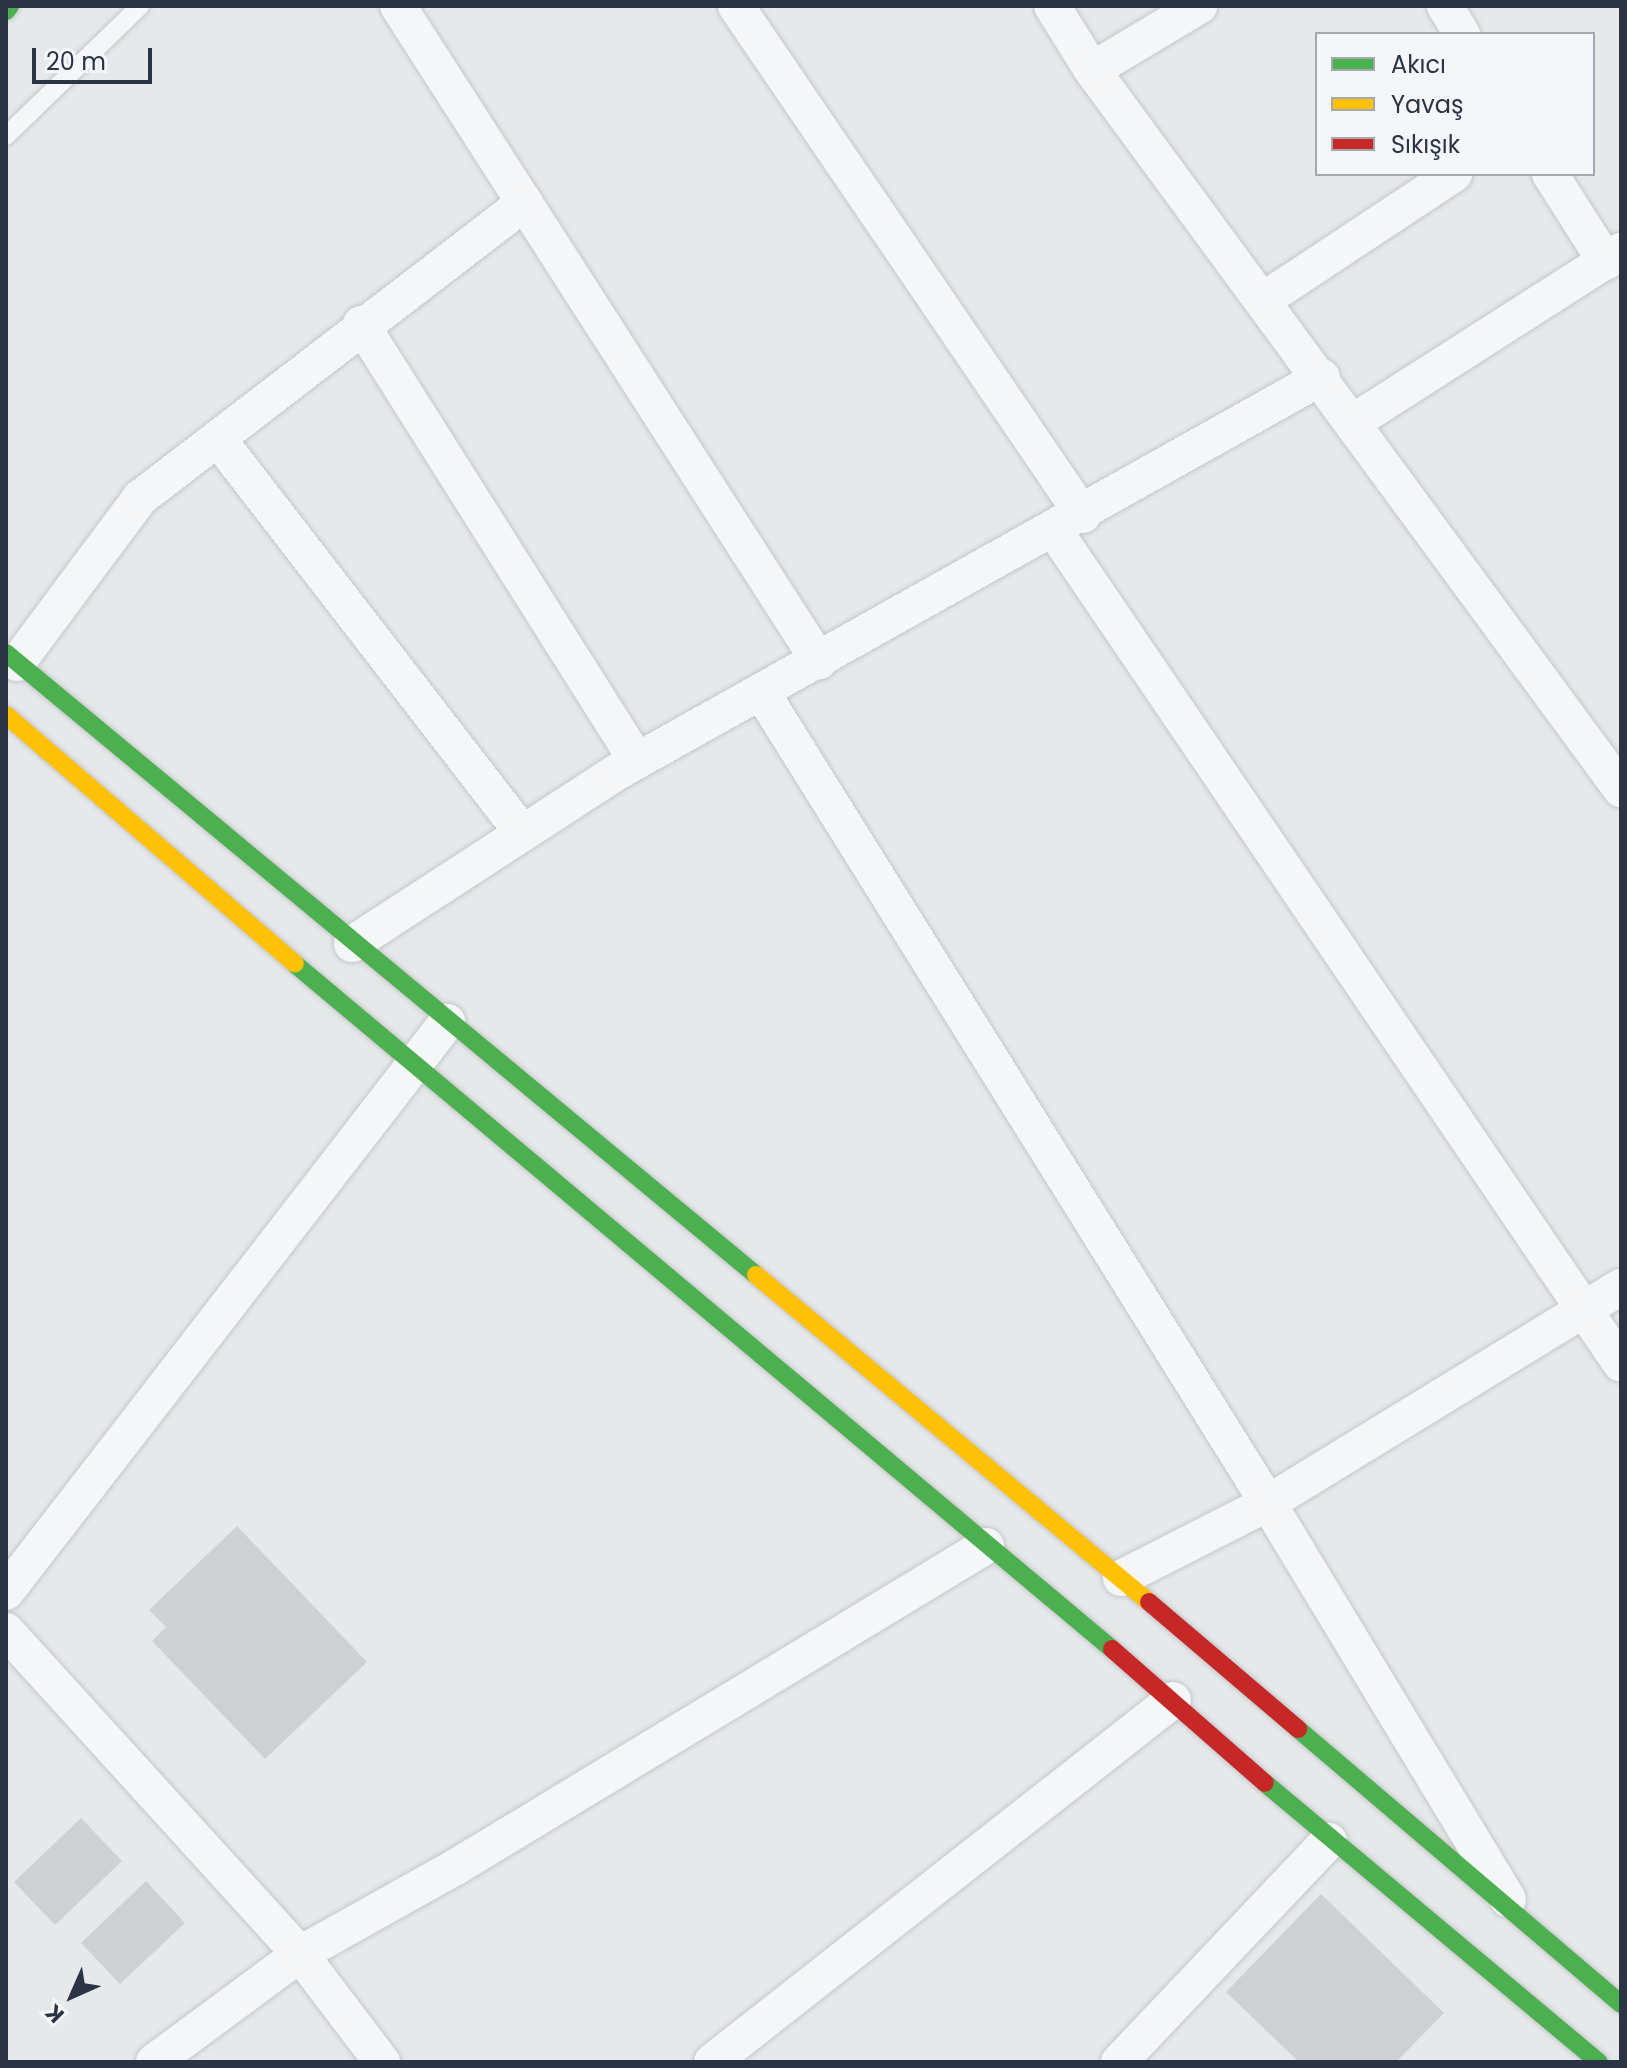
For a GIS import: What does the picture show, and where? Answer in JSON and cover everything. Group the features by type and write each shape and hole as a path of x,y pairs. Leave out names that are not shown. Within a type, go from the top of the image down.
{"street":[{"path":"6,11 10,6"},
{"path":"398,6 819,661"},
{"path":"736,6 1068,522 1621,1364"},
{"path":"1052,6 1092,70 1355,421 1621,789"},
{"path":"1092,70 1199,6"},
{"path":"1445,6 1461,32"},
{"path":"1265,299 1451,176"},
{"path":"1355,421 1613,256 1552,176"},
{"path":"525,203 361,324 140,498 12,658 352,944 1121,1578 1621,2004"},
{"path":"361,324 637,761"},
{"path":"352,944 637,761 1322,377"},
{"path":"218,439 523,833"},
{"path":"762,693 1268,1503 1520,1918"},
{"path":"6,715 413,1066 1173,1700 1329,1841 1599,2062"},
{"path":"6,1592 447,1022"},
{"path":"1121,1578 1268,1503 1621,1287"},
{"path":"154,2062 300,1954 454,1868 986,1546"},
{"path":"6,1631 300,1954 382,2062"},
{"path":"712,2062 1173,1700"},
{"path":"1119,2062 1329,1841"}],"lane":[{"path":"6,136 140,6"}],"building":[{"path":"237,1526 367,1662 265,1759 152,1641 166,1627 149,1610"},
{"path":"81,1818 122,1861 55,1925 14,1882"},
{"path":"146,1881 185,1923 120,1984 81,1943"},
{"path":"1321,1894 1444,2013 1396,2062 1299,2062 1226,1992"}],"traffic: fast":[{"path":"6,11 10,6"},
{"path":"6,653 756,1275"},
{"path":"295,964 1112,1649"},
{"path":"1298,1729 1621,2004"},
{"path":"1265,1783 1599,2062"}],"traffic: slow":[{"path":"6,715 295,964"},
{"path":"756,1275 1149,1602"}],"traffic: jam":[{"path":"1149,1602 1298,1729"},
{"path":"1112,1649 1265,1783"}]}
